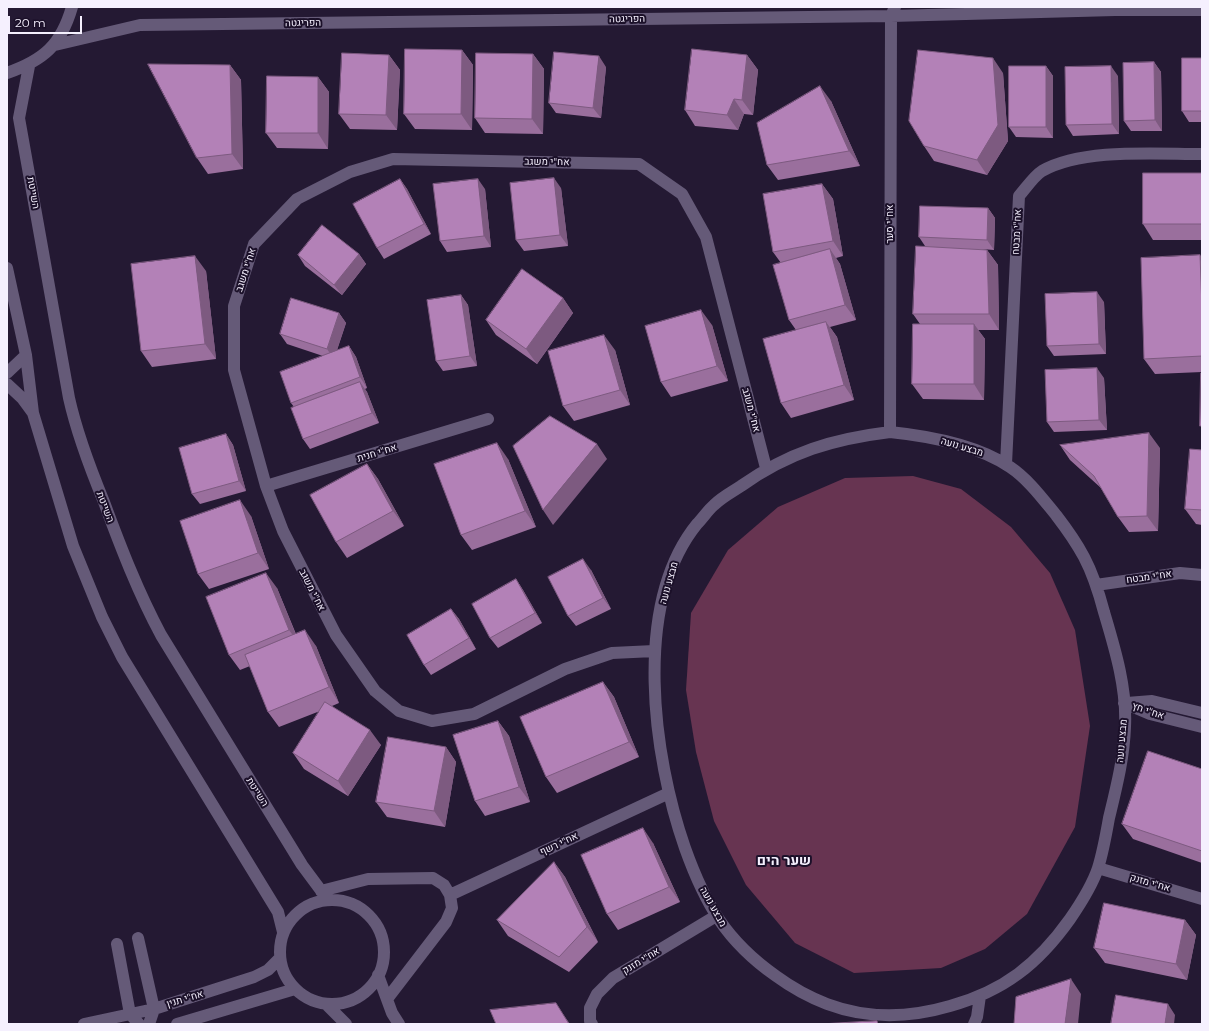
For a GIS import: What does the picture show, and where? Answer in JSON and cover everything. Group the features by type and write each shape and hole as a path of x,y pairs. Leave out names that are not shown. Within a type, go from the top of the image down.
{"street":[{"path":"7,73 29,66 55,45 67,25 72,7"},
{"name":"הפריגטה","path":"55,45 140,25 891,10 1202,10"},
{"name":"אח\"י סער","path":"890,432 891,10"},
{"name":"השייטת","path":"29,66 20,118 69,398 77,431 127,563 157,629 302,865 324,895"},
{"name":"אח\"י מבטח","path":"1006,464 1019,196 1041,172 1066,160 1117,155 1202,154"},
{"name":"אח\"י משגב","path":"654,650 612,653 565,669 474,714 432,720 399,711 375,691 336,635 283,531 266,486 234,370 234,306 254,244 297,199 350,172 392,159 639,164 682,194 706,237 766,468"},
{"path":"7,268 26,355 33,413 73,546 102,617 122,656 278,912 283,932"},
{"path":"7,373 26,355"},
{"path":"7,384 22,398 33,413"},
{"name":"אח\"י חנית","path":"266,486 488,419"},
{"name":"מבצע נועה","path":"890,432 917,435 979,451 1006,464 1022,476 1066,528 1085,558 1096,585 1115,649 1124,703 1125,727 1121,760 1098,868 1081,902 1048,948 1026,970 997,989 936,1010 889,1020 846,1011 817,1000 788,985 753,959 731,938 716,916 692,868 679,831 669,793 657,725 654,650 664,597 675,560 691,532 713,505 766,468 821,445 852,437 890,432"},
{"name":"אח\"י מבטח","path":"1096,585 1180,573 1202,575"},
{"name":"אח\"י חץ","path":"1124,703 1152,701 1202,713"},
{"name":"אח\"י חץ","path":"1124,703 1150,714 1202,726"},
{"name":"אח\"י רשף","path":"450,895 669,793"},
{"name":"אח\"י מזנק","path":"1098,868 1202,898"},
{"path":"324,895 362,908 374,921 382,936 385,952 382,969 374,984 360,997 344,1003 326,1004 309,1000 295,989 284,975 280,958 281,940 286,925 298,912 324,895 368,879 433,878 444,884 450,895 452,908 446,922 387,999"},
{"name":"אח\"י מזנק","path":"592,1024 590,1020 590,1008 597,994 613,978 716,916"},
{"path":"138,938 154,1009 149,1024"},
{"path":"117,944 130,1014 139,1024"},
{"name":"אח\"י תנין","path":"84,1024 154,1009 254,977 268,970 280,958"},
{"path":"378,975 392,1013 399,1024"},
{"path":"177,1024 295,989"},
{"path":"974,1024 977,1017 980,996"},
{"path":"326,1004 346,1024"}],"shaded area":[{"path":"913,476 961,489 1011,527 1050,573 1075,630 1090,726 1075,827 1027,914 985,949 941,968 854,973 795,943 746,885 714,821 696,752 686,690 691,613 728,550 778,507 845,478"}],"building":[{"path":"405,49 462,50 461,114 404,114"},
{"path":"692,49 747,55 742,100 734,99 727,115 685,110"},
{"path":"918,50 993,58 998,125 977,160 924,146 909,121"},
{"path":"554,52 599,56 593,108 549,103"},
{"path":"342,53 389,55 386,115 339,114"},
{"path":"476,53 533,54 532,119 475,118"},
{"path":"1182,58 1202,58 1202,111 1182,111"},
{"path":"1154,62 1155,120 1124,121 1123,63"},
{"path":"148,64 230,65 232,154 197,158"},
{"path":"1009,66 1046,66 1046,127 1009,127"},
{"path":"1111,66 1112,124 1066,125 1065,67"},
{"path":"267,76 318,77 318,133 266,133"},
{"path":"820,86 849,151 767,165 757,123"},
{"path":"1143,173 1202,173 1202,224 1143,224"},
{"path":"554,178 560,235 516,240 510,183"},
{"path":"400,179 424,224 377,248 353,204"},
{"path":"478,179 484,236 440,241 433,184"},
{"path":"822,184 833,241 773,252 763,194"},
{"path":"920,206 988,208 987,240 919,237"},
{"path":"322,225 359,254 334,285 298,255"},
{"path":"916,246 987,250 989,314 913,314"},
{"path":"830,249 845,305 789,320 773,265"},
{"path":"1200,255 1202,356 1144,359 1141,258"},
{"path":"195,256 205,344 141,351 131,264"},
{"path":"522,269 563,298 526,349 486,320"},
{"path":"1097,292 1099,344 1047,346 1045,294"},
{"path":"461,295 470,356 436,361 427,300"},
{"path":"291,298 339,313 327,349 280,334"},
{"path":"701,310 717,366 661,382 645,326"},
{"path":"826,322 844,385 781,403 763,339"},
{"path":"913,324 974,324 974,384 912,384"},
{"path":"604,335 620,390 563,406 548,351"},
{"path":"349,346 360,377 291,403 280,372"},
{"path":"1097,368 1099,420 1047,422 1045,370"},
{"path":"1201,373 1202,426 1200,426"},
{"path":"360,382 372,413 303,439 291,408"},
{"path":"550,416 597,444 543,510 513,446"},
{"path":"1149,433 1147,516 1118,517 1094,476 1060,445"},
{"path":"226,434 239,481 192,494 179,448"},
{"path":"497,443 525,511 461,535 434,464"},
{"path":"1190,449 1202,450 1202,510 1185,509"},
{"path":"367,464 393,511 336,542 310,495"},
{"path":"240,500 258,553 198,574 180,521"},
{"path":"583,559 603,598 568,616 548,577"},
{"path":"266,573 289,630 229,655 206,597"},
{"path":"516,579 535,613 490,638 472,604"},
{"path":"451,609 469,638 424,665 407,635"},
{"path":"305,630 329,687 268,712 245,655"},
{"path":"603,682 629,742 546,777 520,717"},
{"path":"325,702 370,730 338,781 293,753"},
{"path":"498,721 519,787 475,801 453,735"},
{"path":"388,737 446,747 434,811 376,802"},
{"path":"1148,751 1202,769 1202,851 1122,824"},
{"path":"643,828 669,887 607,914 581,855"},
{"path":"554,862 587,927 559,957 497,920"},
{"path":"1104,903 1185,920 1176,964 1094,948"},
{"path":"1071,979 1065,1024 1014,1024 1016,997"},
{"path":"1116,995 1168,1004 1165,1024 1111,1024"},
{"path":"556,1003 569,1024 496,1024 490,1010"},
{"path":"877,1021 878,1024 821,1024"}],"district":[{"name":"שער הים","path":"784,861"}]}
